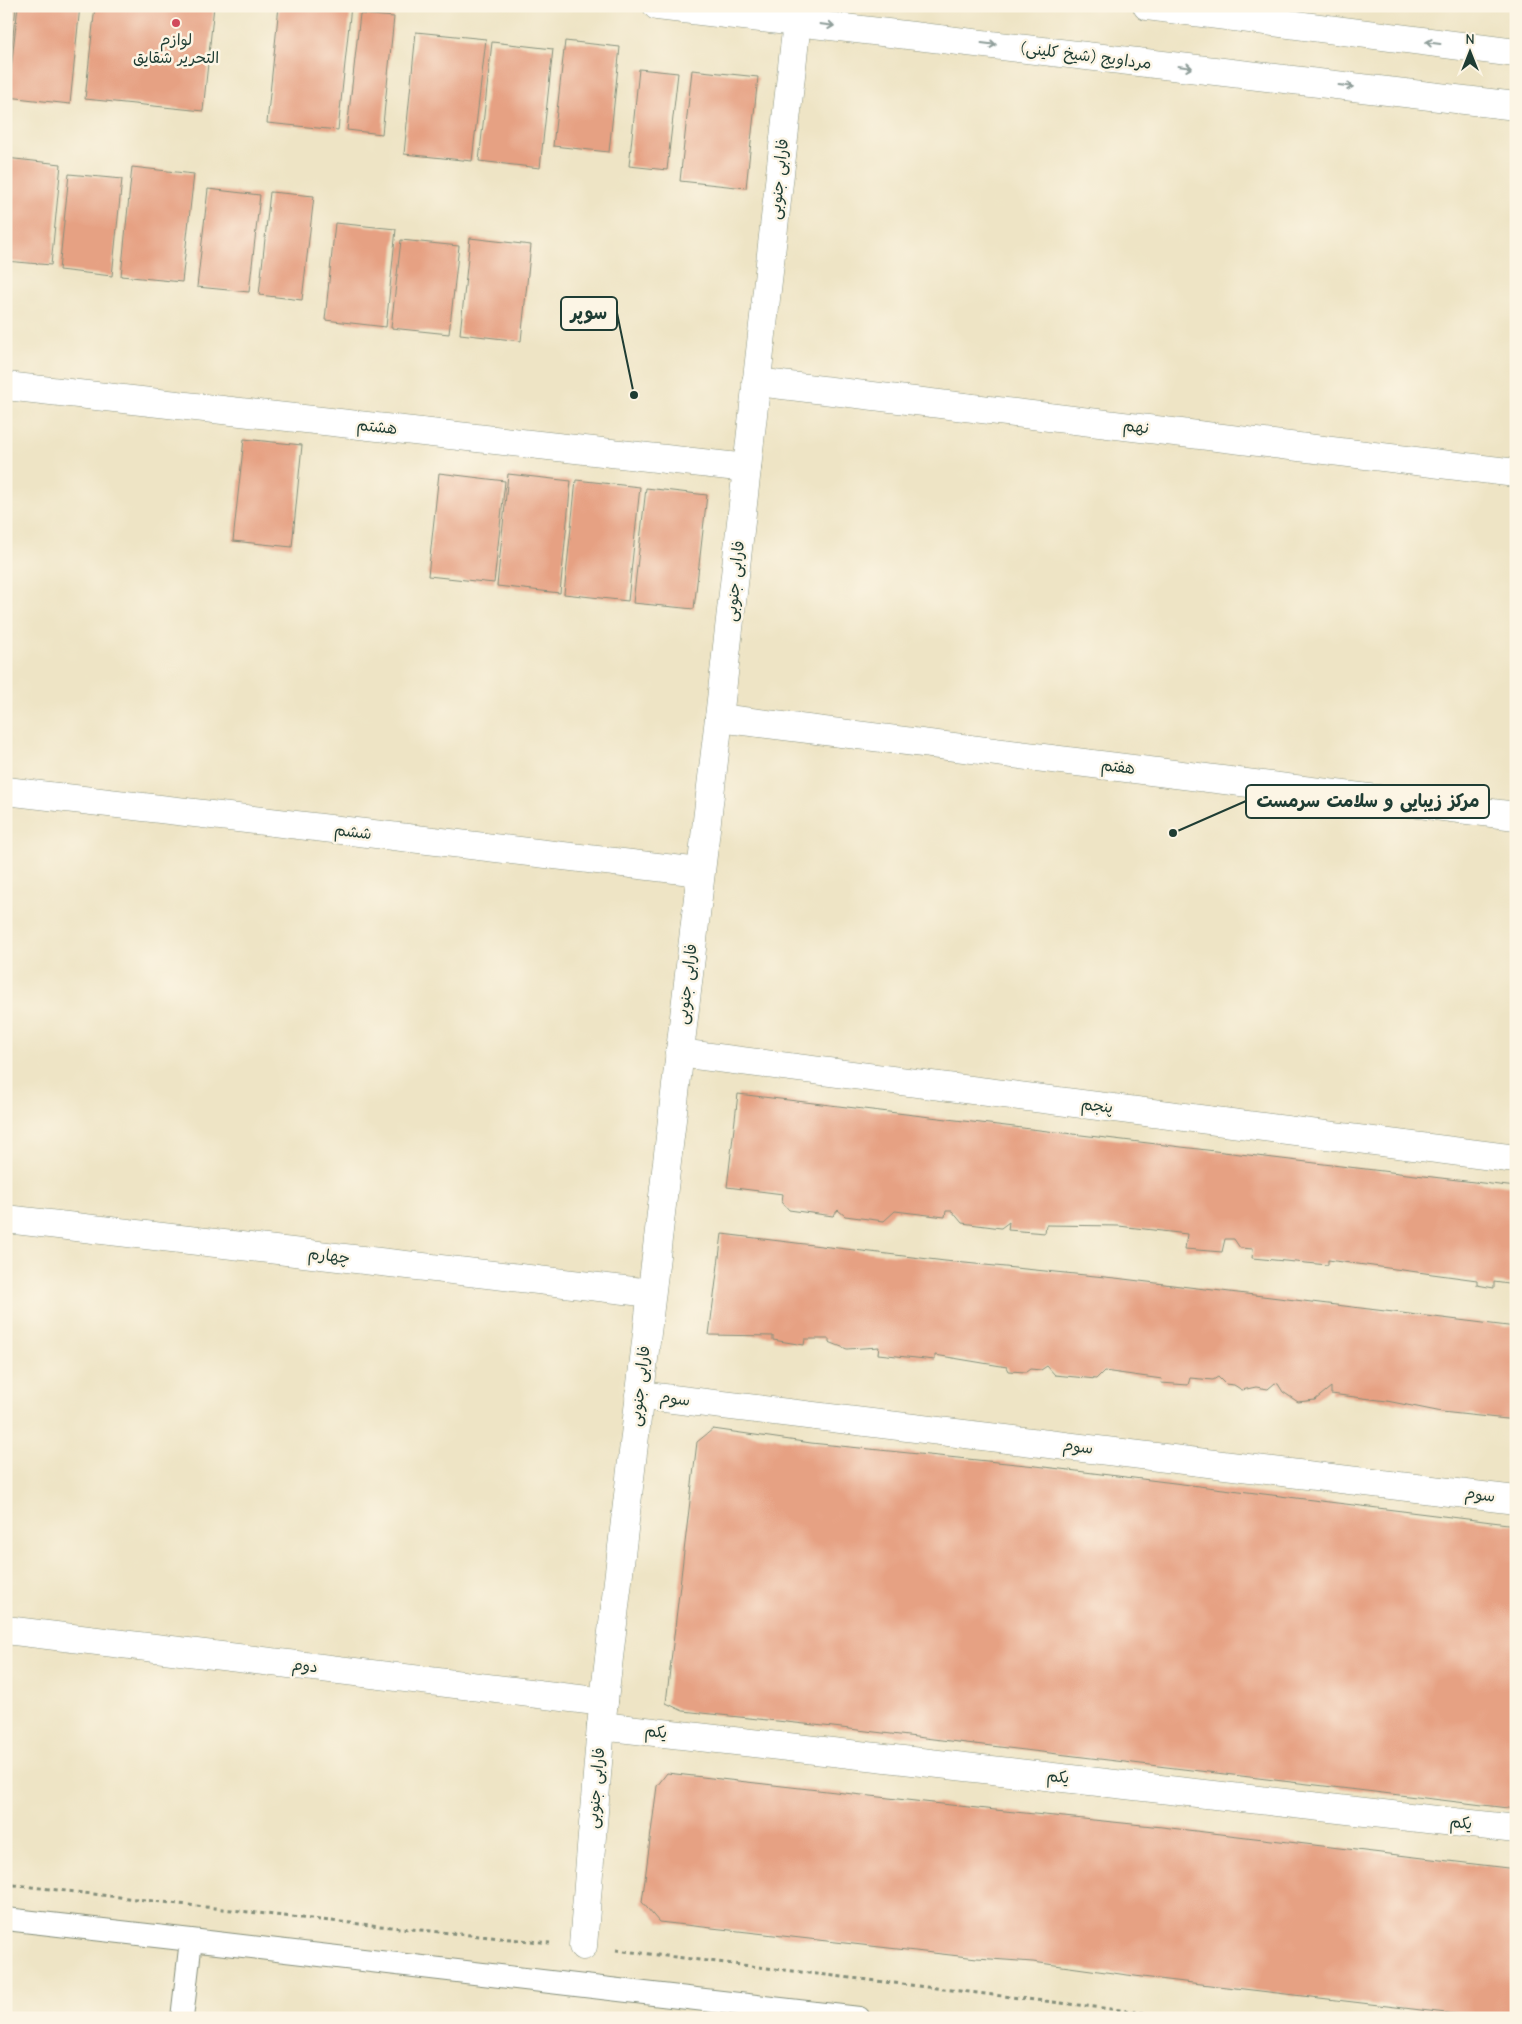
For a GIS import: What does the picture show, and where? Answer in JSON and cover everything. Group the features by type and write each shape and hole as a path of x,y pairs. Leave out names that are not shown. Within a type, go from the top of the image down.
{"street":[{"name":"مرداویج (شیخ کلینی)","path":"657,6 1516,106"},
{"path":"1147,6 1516,53"},
{"name":"فارابی جنوبی","path":"583,1946 602,1714 719,718 797,22"},
{"name":"نهم","path":"756,382 1516,472"},
{"name":"هشتم","path":"6,386 747,468"},
{"name":"هفتم","path":"719,718 1516,816"},
{"name":"ششم","path":"6,791 700,872"},
{"name":"پنجم","path":"679,1053 1516,1159"},
{"name":"چهارم","path":"6,1219 652,1294"},
{"name":"سوم","path":"639,1395 1516,1500"},
{"name":"دوم","path":"6,1630 602,1714"},
{"name":"یکم","path":"602,1714 1516,1829"}],"lane":[{"path":"6,1919 860,2018"},
{"path":"182,2018 191,1940"}],"building":[{"path":"6,6 16,6 8,84 6,84"},
{"path":"18,6 80,6 70,104 8,97"},
{"path":"95,6 214,6 203,111 85,99"},
{"path":"279,6 351,6 338,130 267,123"},
{"path":"360,14 394,17 382,134 347,130"},
{"path":"416,32 486,39 472,161 404,154"},
{"path":"565,41 620,47 609,152 553,146"},
{"path":"492,42 553,49 540,168 479,161"},
{"path":"639,69 678,73 667,170 629,166"},
{"path":"692,70 758,77 746,188 680,181"},
{"path":"6,158 61,164 51,265 6,261"},
{"path":"132,167 194,174 182,282 121,276"},
{"path":"69,174 122,179 112,276 59,270"},
{"path":"208,189 260,195 249,292 197,287"},
{"path":"270,192 314,196 302,300 259,295"},
{"path":"335,223 396,229 386,327 325,320"},
{"path":"470,238 531,245 521,341 460,334"},
{"path":"401,240 459,246 449,334 391,328"},
{"path":"244,439 302,445 292,547 233,541"},
{"path":"439,473 505,481 494,583 428,576"},
{"path":"508,474 571,481 560,593 497,586"},
{"path":"576,480 640,487 628,601 564,594"},
{"path":"646,488 707,495 694,609 633,603"},
{"path":"738,1094 1516,1187 1516,1285 1494,1282 1494,1288 1477,1285 1477,1280 1328,1260 1328,1265 1252,1258 1253,1249 1240,1248 1234,1239 1225,1239 1222,1252 1185,1249 1187,1234 1119,1226 1046,1225 1045,1233 1008,1230 1009,1222 1001,1228 962,1223 952,1211 946,1211 945,1217 895,1211 884,1221 845,1216 838,1210 833,1216 789,1210 782,1202 783,1194 727,1187"},
{"path":"722,1234 945,1261 1115,1278 1516,1327 1516,1420 1442,1412 1387,1401 1331,1394 1331,1387 1315,1400 1298,1402 1283,1392 1278,1384 1275,1383 1268,1389 1256,1387 1242,1390 1234,1385 1225,1384 1218,1377 1213,1380 1190,1378 1188,1385 1161,1383 1162,1379 1104,1371 1096,1379 1055,1375 1047,1366 1041,1370 1030,1369 1026,1372 1009,1371 1007,1367 935,1355 935,1360 878,1354 879,1347 847,1349 829,1342 829,1339 805,1339 804,1345 773,1340 773,1336 709,1335"},
{"path":"713,1429 811,1443 1036,1466 1516,1525 1516,1809 833,1727 683,1711 666,1703 697,1442"},
{"path":"667,1773 1162,1827 1516,1869 1516,2018 1480,2017 1142,1977 1033,1962 977,1958 659,1922 642,1902 657,1786"}],"place":[{"name":"لوازم التحریر شقایق","path":"176,23"},
{"name":"سوپر","path":"634,395"},
{"name":"مرکز زیبایی و سلامت سرمست","path":"1173,833"}]}
